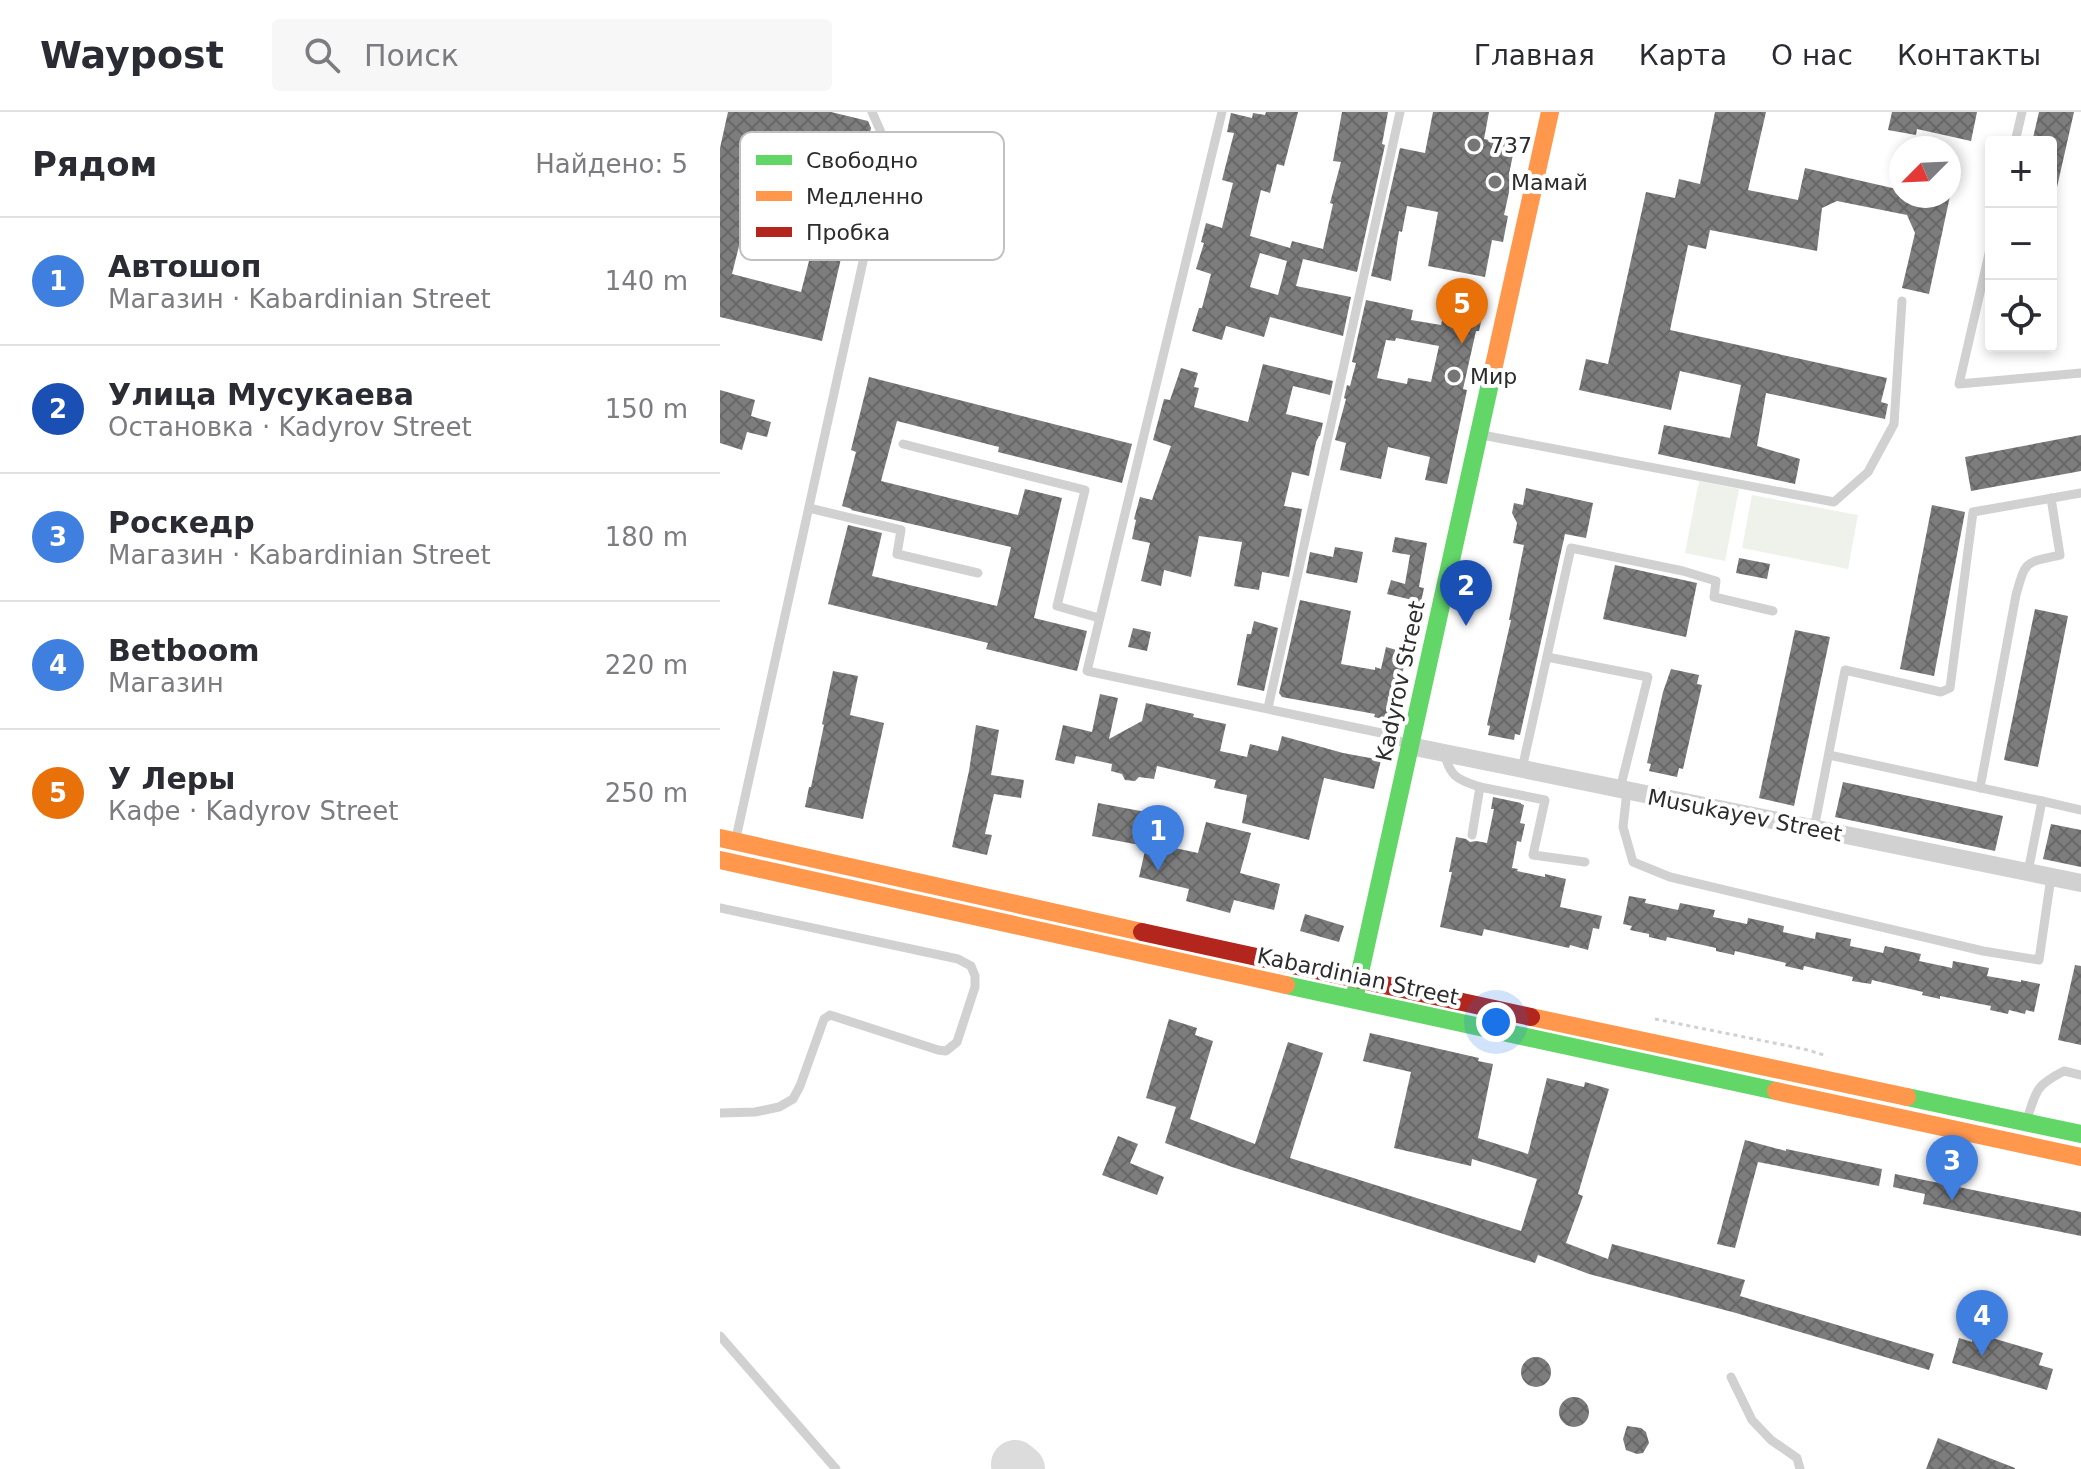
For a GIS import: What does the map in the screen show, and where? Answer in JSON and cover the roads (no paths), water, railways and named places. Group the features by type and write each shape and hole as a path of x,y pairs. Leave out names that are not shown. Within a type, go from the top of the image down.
{"main road":[{"name":"Kadyrov Street","path":"1354,1000 1550,112"},
{"name":"Kabardinian Street","path":"728,840 1358,980 2081,1134"},
{"name":"Kabardinian Street","path":"726,861 2081,1157"}],"street":[{"name":"Musukayev Street","path":"1410,746 2081,883"}],"lane":[{"path":"872,112 881,132"},
{"path":"1222,112 1087,671 1386,734 1410,746"},
{"path":"1268,708 1400,112"},
{"path":"2016,136 2022,112"},
{"path":"726,861 728,840 809,508 863,260"},
{"path":"1985,271 1959,384 2081,373"},
{"path":"1479,435 1834,502 1868,472 1894,424 1902,301"},
{"path":"903,444 1085,490 1057,606 1099,618"},
{"path":"1814,829 1845,670 1941,692 1950,688 1973,512 2081,493"},
{"path":"1980,788 2016,595 2024,569 2033,561 2060,555 2051,498"},
{"path":"809,508 901,530 897,554 978,573"},
{"path":"1522,769 1571,548 1683,571 1716,581 1714,597 1773,611"},
{"path":"1547,657 1648,677 1623,790 1623,827 1633,862 1670,877 1983,951 2039,960 2051,877"},
{"path":"1444,753 1448,768 1457,780 1545,800 1533,855 1585,862"},
{"path":"1829,755 2081,810"},
{"path":"1472,835 1480,787"},
{"path":"2028,872 2042,801"},
{"path":"720,908 958,959 971,966 975,987 957,1042 946,1051 830,1015 824,1019 793,1099 779,1107 755,1112 720,1113"},
{"path":"2026,1122 2037,1090 2046,1080 2064,1071 2081,1075"},
{"path":"720,1336 836,1469"},
{"path":"1731,1377 1752,1420 1771,1440 1797,1458 1800,1469"}],"place":[{"name":"737","path":"1474,145"},
{"name":"Мамай","path":"1495,182"},
{"name":"У Леры","path":"1462,344"},
{"name":"Мир","path":"1454,376"},
{"name":"Улица Мусукаева","path":"1466,626"},
{"name":"Автошоп","path":"1158,871"},
{"name":"Роскедр","path":"1952,1201"},
{"name":"Betboom","path":"1982,1356"}]}
